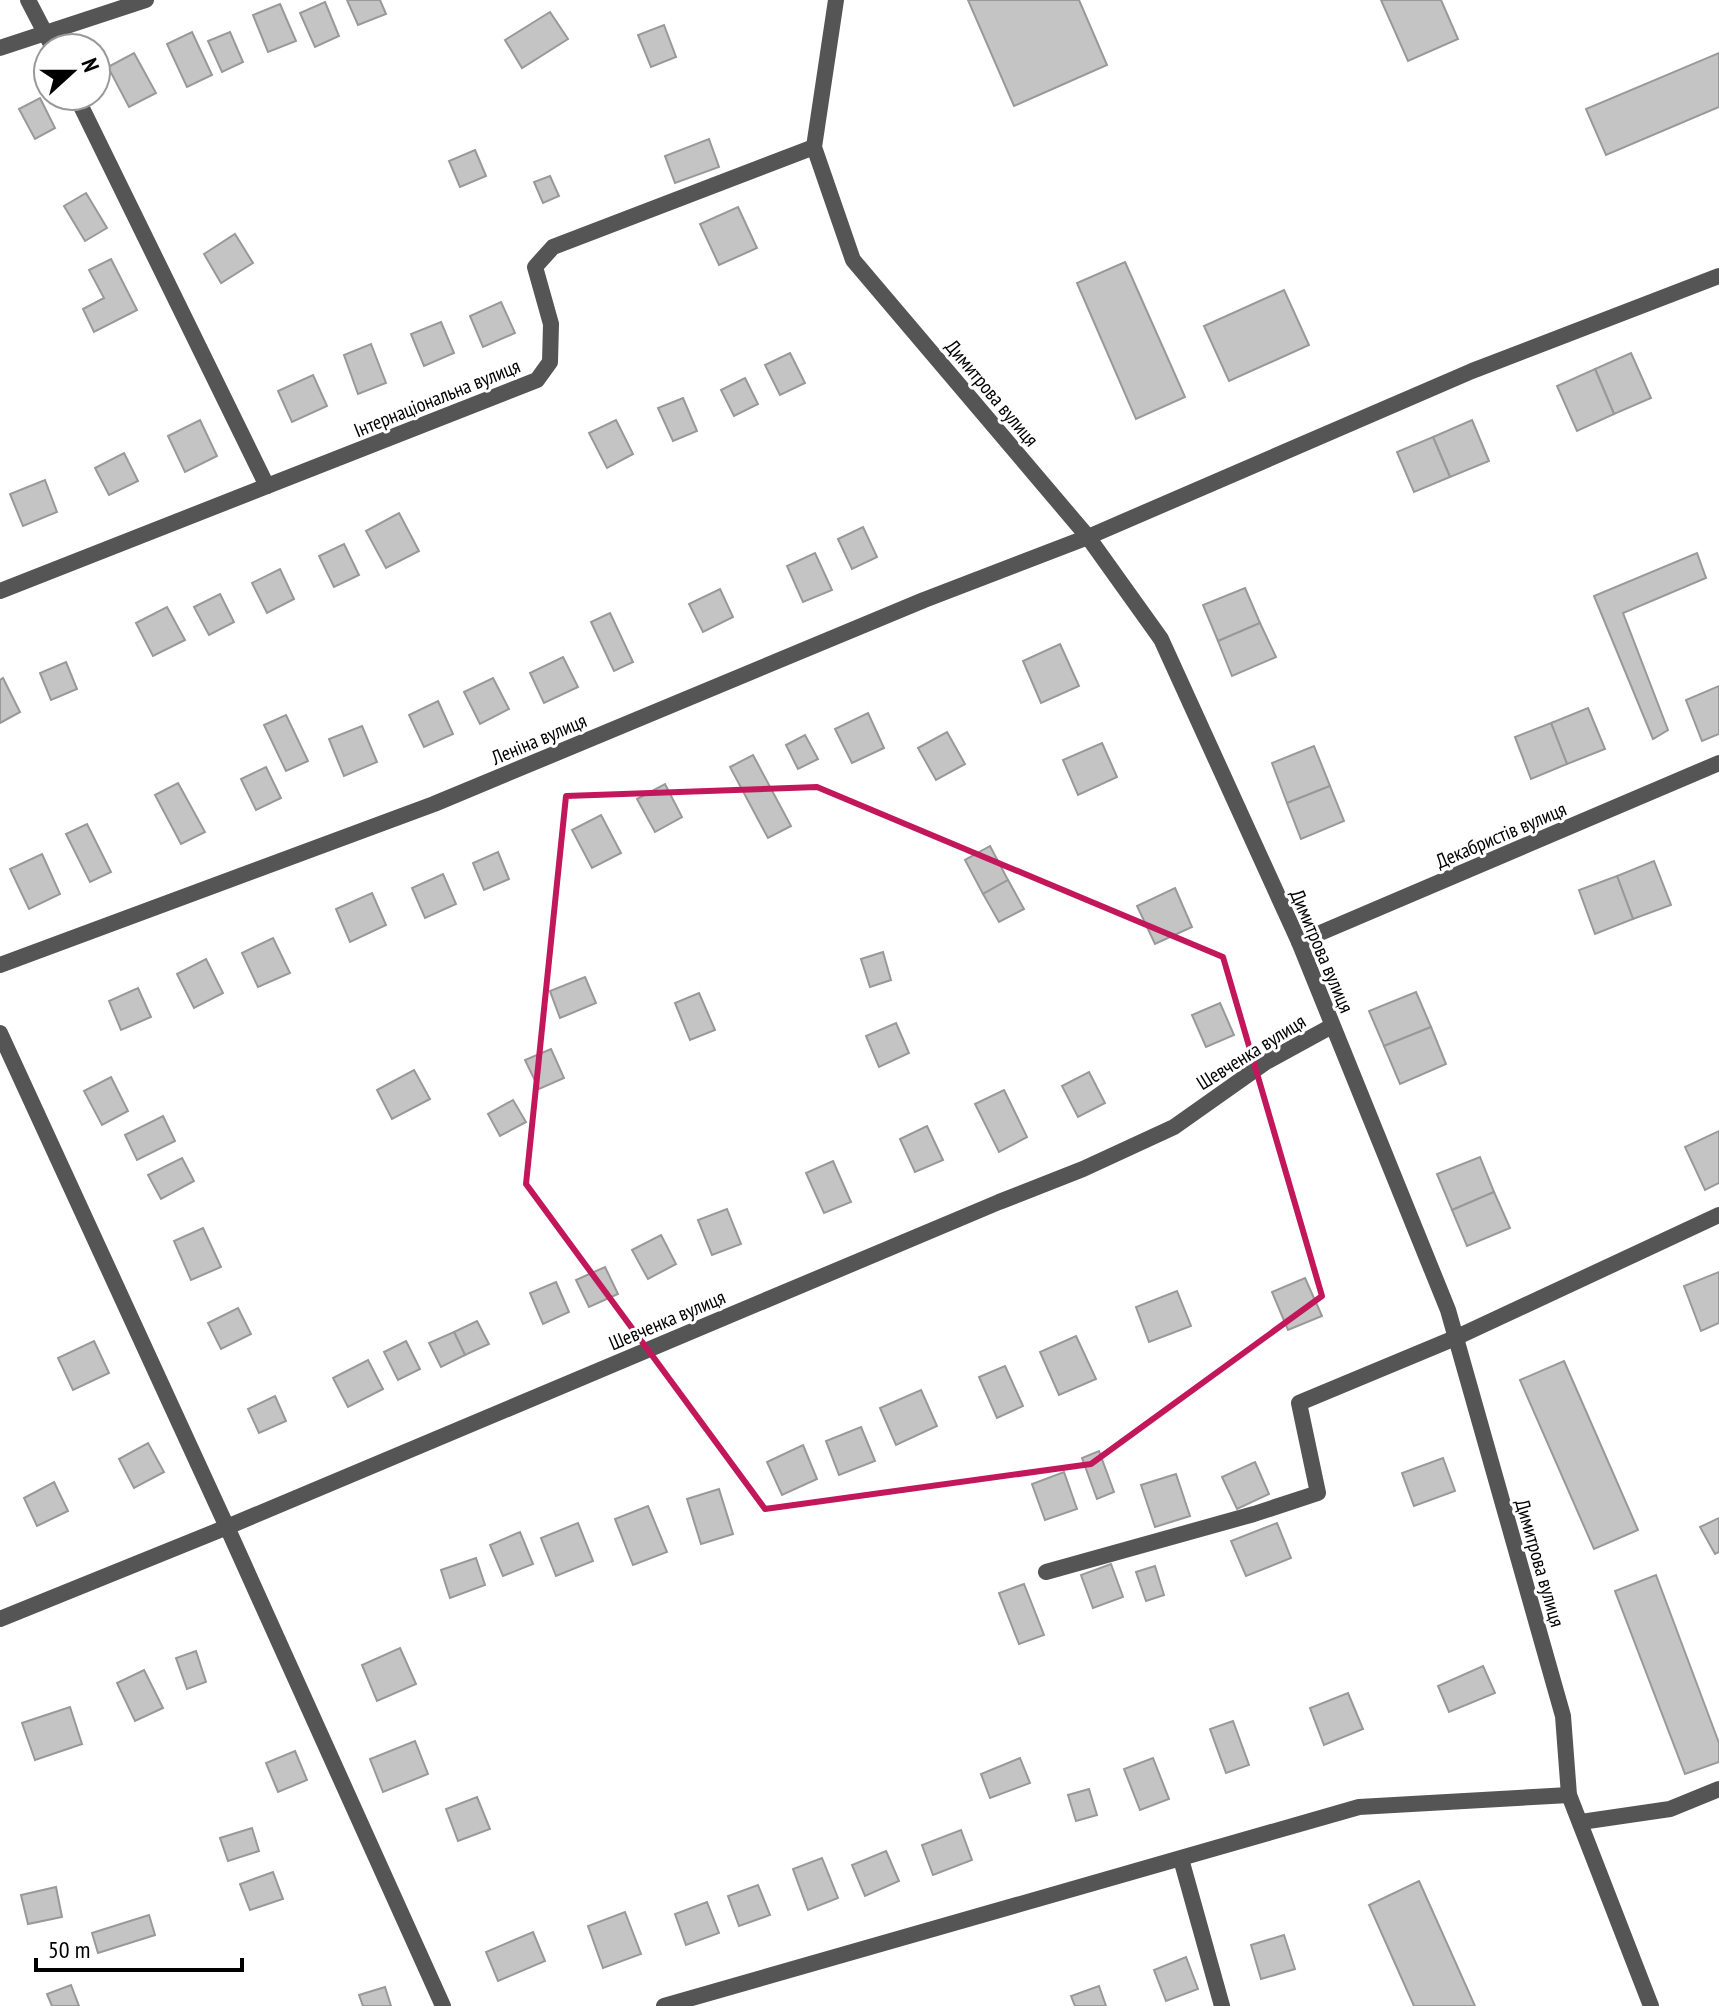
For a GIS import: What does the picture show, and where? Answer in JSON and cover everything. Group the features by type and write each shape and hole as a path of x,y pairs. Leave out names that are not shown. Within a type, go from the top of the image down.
{"street":[{"path":"28,0 45,32"},
{"path":"68,32 146,0"},
{"name":"Димитрова вулиця","path":"836,0 814,147 853,260 1088,537 1161,639 1299,942 1448,1310 1563,1716 1569,1795 1651,2006"},
{"path":"0,48 32,43"},
{"path":"84,112 267,486"},
{"name":"Інтернаціональна вулиця","path":"0,591 537,380 550,362 551,324 535,267 553,247 814,147"},
{"name":"Леніна вулиця","path":"0,965 434,804 924,600 1088,537 1472,371 1719,276"},
{"name":"Декабристів вулиця","path":"1299,942 1719,763"},
{"name":"Шевченка вулиця","path":"0,1619 1083,1169 1174,1127 1266,1062 1332,1026"},
{"path":"0,1033 443,2006"},
{"path":"1046,1572 1318,1493 1299,1403 1455,1338 1719,1215"},
{"path":"1581,1822 1670,1809 1719,1789"},
{"path":"664,2006 1359,1807 1569,1795"},
{"path":"1181,1859 1222,2006"}],"highlighted area":[{"path":"817,787 1223,957 1322,1296 1091,1464 765,1509 526,1184 566,796"}],"building":[{"path":"347,0 380,0 386,14 358,25"},
{"path":"968,0 1079,0 1107,65 1014,106"},
{"path":"1381,0 1441,0 1458,39 1408,61"},
{"path":"325,2 339,36 315,47 300,13"},
{"path":"280,4 296,41 268,52 253,15"},
{"path":"550,12 568,39 522,68 505,40"},
{"path":"664,25 676,57 651,67 638,35"},
{"path":"192,32 212,75 187,87 167,44"},
{"path":"230,32 243,62 222,72 208,41"},
{"path":"134,53 156,93 129,107 112,75 112,65"},
{"path":"1719,53 1719,107 1606,155 1586,109"},
{"path":"32,102 32,112 47,112 55,128 35,139 19,109"},
{"path":"709,139 719,167 675,183 665,156"},
{"path":"475,150 486,176 460,187 449,161"},
{"path":"550,176 559,196 543,203 534,182"},
{"path":"86,193 107,228 85,241 64,206"},
{"path":"738,207 757,248 719,265 700,224"},
{"path":"235,234 253,263 221,283 204,254"},
{"path":"111,259 137,310 94,332 83,309 104,298 89,270"},
{"path":"1125,262 1185,397 1136,419 1077,283"},
{"path":"1284,290 1309,345 1229,381 1204,326"},
{"path":"501,302 515,333 483,347 470,316"},
{"path":"441,322 454,353 424,366 411,334"},
{"path":"371,344 386,383 358,394 344,355"},
{"path":"790,353 805,383 780,395 765,365"},
{"path":"1631,353 1651,398 1614,414 1595,369"},
{"path":"1595,369 1614,414 1577,431 1557,386"},
{"path":"313,375 327,406 292,422 278,391"},
{"path":"745,378 758,404 734,416 721,390"},
{"path":"683,398 697,431 673,441 658,408"},
{"path":"200,420 217,456 185,472 168,436"},
{"path":"616,420 633,454 607,468 589,433"},
{"path":"1472,420 1489,461 1450,477 1433,437"},
{"path":"1433,437 1450,477 1414,492 1397,452"},
{"path":"124,453 138,481 109,495 95,468"},
{"path":"45,480 57,512 23,526 10,494"},
{"path":"399,513 419,551 386,568 366,531"},
{"path":"863,527 877,557 852,569 838,539"},
{"path":"344,544 359,575 334,587 319,556"},
{"path":"815,553 832,590 803,602 787,566"},
{"path":"1697,553 1706,578 1623,613 1668,730 1653,739 1594,596"},
{"path":"280,569 294,599 267,613 252,583"},
{"path":"1245,588 1260,623 1218,641 1203,605"},
{"path":"720,589 733,617 703,632 689,604"},
{"path":"220,594 234,622 209,635 194,607"},
{"path":"167,607 185,640 153,656 136,623"},
{"path":"610,613 633,662 614,671 591,622"},
{"path":"1260,623 1276,657 1232,676 1218,641"},
{"path":"1060,644 1079,686 1041,703 1023,661"},
{"path":"563,657 578,687 544,703 530,673"},
{"path":"66,662 77,689 51,700 40,673"},
{"path":"3,678 20,712 0,723 0,680"},
{"path":"493,678 509,709 480,724 464,692"},
{"path":"1719,686 1719,734 1702,741 1686,700"},
{"path":"438,701 453,734 424,747 409,715"},
{"path":"1588,708 1605,749 1567,764 1551,723"},
{"path":"868,713 884,748 852,763 835,729"},
{"path":"286,715 308,761 286,771 264,725"},
{"path":"1551,723 1567,764 1531,779 1515,737"},
{"path":"362,726 377,762 344,776 329,739"},
{"path":"947,732 965,764 936,780 918,748"},
{"path":"805,735 818,759 798,769 786,745"},
{"path":"1102,743 1117,777 1078,795 1063,760"},
{"path":"1314,746 1330,786 1287,803 1272,763"},
{"path":"753,755 791,826 768,838 730,767"},
{"path":"266,767 281,798 256,810 241,779"},
{"path":"178,783 205,832 181,844 155,795"},
{"path":"665,784 682,817 655,832 637,799"},
{"path":"1330,786 1344,821 1301,839 1287,803"},
{"path":"601,815 621,853 592,868 572,830"},
{"path":"87,824 111,872 90,882 66,834"},
{"path":"990,846 1008,880 983,894 965,860"},
{"path":"498,852 509,879 484,890 473,863"},
{"path":"42,854 60,894 29,909 10,869"},
{"path":"1654,861 1671,905 1633,919 1617,876"},
{"path":"443,874 456,904 425,918 412,888"},
{"path":"1617,876 1633,919 1595,934 1579,890"},
{"path":"1008,880 1024,909 999,922 983,894"},
{"path":"1175,888 1192,927 1155,944 1137,906"},
{"path":"372,893 386,925 350,942 336,909"},
{"path":"273,938 290,973 258,987 242,953"},
{"path":"883,952 891,980 870,987 861,959"},
{"path":"206,959 223,993 194,1008 177,974"},
{"path":"585,977 596,1003 560,1018 550,991"},
{"path":"138,988 151,1017 121,1030 109,1001"},
{"path":"1416,992 1431,1027 1384,1046 1369,1011"},
{"path":"699,993 715,1030 690,1040 675,1003"},
{"path":"1220,1003 1234,1035 1206,1047 1192,1015"},
{"path":"896,1023 909,1053 879,1067 866,1036"},
{"path":"1431,1027 1446,1064 1400,1084 1384,1046"},
{"path":"551,1049 564,1078 539,1089 525,1060"},
{"path":"414,1070 430,1099 392,1119 377,1090"},
{"path":"1089,1072 1105,1103 1078,1117 1062,1086"},
{"path":"111,1077 128,1111 102,1125 84,1091"},
{"path":"1004,1090 1027,1137 999,1152 975,1104"},
{"path":"513,1100 526,1122 500,1136 488,1114"},
{"path":"163,1116 175,1141 137,1160 125,1135"},
{"path":"927,1126 943,1160 915,1172 900,1139"},
{"path":"1719,1131 1719,1183 1705,1190 1685,1147"},
{"path":"1480,1157 1494,1192 1452,1210 1437,1174"},
{"path":"182,1158 194,1181 161,1199 148,1175"},
{"path":"833,1161 851,1202 824,1213 806,1173"},
{"path":"1494,1192 1510,1228 1467,1246 1452,1210"},
{"path":"727,1209 741,1244 712,1255 698,1220"},
{"path":"203,1228 221,1267 191,1280 174,1241"},
{"path":"661,1235 676,1264 648,1279 632,1250"},
{"path":"605,1267 618,1294 589,1307 576,1280"},
{"path":"1719,1272 1719,1323 1701,1331 1684,1286"},
{"path":"1305,1278 1322,1316 1288,1330 1272,1292"},
{"path":"556,1282 569,1312 543,1324 530,1293"},
{"path":"1177,1291 1191,1326 1149,1342 1136,1307"},
{"path":"238,1308 251,1334 221,1349 208,1323"},
{"path":"477,1321 489,1344 465,1355 454,1332"},
{"path":"454,1332 465,1355 441,1367 429,1343"},
{"path":"1076,1336 1096,1379 1059,1395 1040,1352"},
{"path":"94,1341 109,1373 73,1390 58,1358"},
{"path":"406,1341 420,1369 398,1380 384,1352"},
{"path":"368,1360 383,1389 348,1407 333,1378"},
{"path":"1564,1361 1638,1530 1594,1549 1520,1380"},
{"path":"1005,1366 1023,1406 997,1418 979,1377"},
{"path":"921,1390 937,1426 896,1445 880,1408"},
{"path":"275,1396 286,1421 259,1433 248,1409"},
{"path":"861,1427 875,1461 839,1475 826,1441"},
{"path":"148,1443 164,1472 134,1488 119,1459"},
{"path":"803,1445 817,1479 782,1495 767,1462"},
{"path":"1099,1451 1114,1492 1097,1499 1082,1458"},
{"path":"1443,1458 1455,1491 1414,1506 1402,1473"},
{"path":"1255,1462 1269,1494 1237,1509 1222,1477"},
{"path":"1064,1472 1077,1509 1045,1520 1032,1484"},
{"path":"1176,1474 1190,1516 1155,1527 1141,1485"},
{"path":"54,1482 68,1511 37,1526 24,1498"},
{"path":"719,1489 733,1534 701,1544 687,1499"},
{"path":"648,1506 667,1552 633,1565 615,1519"},
{"path":"1719,1518 1719,1552 1715,1554 1700,1527"},
{"path":"578,1523 593,1561 556,1576 541,1538"},
{"path":"1277,1523 1291,1558 1246,1576 1231,1541"},
{"path":"520,1532 533,1564 503,1576 490,1545"},
{"path":"476,1558 485,1585 450,1598 441,1570"},
{"path":"1111,1564 1123,1597 1093,1608 1081,1575"},
{"path":"1155,1566 1164,1595 1146,1601 1136,1572"},
{"path":"1656,1575 1719,1743 1719,1762 1685,1774 1615,1591"},
{"path":"1024,1584 1044,1635 1019,1644 999,1593"},
{"path":"400,1648 416,1684 377,1701 362,1665"},
{"path":"196,1651 206,1682 187,1689 176,1658"},
{"path":"1483,1666 1495,1693 1449,1712 1438,1686"},
{"path":"144,1670 163,1708 135,1721 117,1683"},
{"path":"1348,1693 1363,1729 1324,1745 1310,1708"},
{"path":"70,1707 82,1744 35,1760 22,1723"},
{"path":"1233,1721 1249,1765 1226,1773 1210,1729"},
{"path":"415,1741 428,1774 383,1792 370,1759"},
{"path":"295,1751 307,1780 278,1792 266,1763"},
{"path":"1020,1758 1030,1783 990,1798 981,1774"},
{"path":"1153,1758 1169,1799 1140,1810 1124,1769"},
{"path":"1089,1789 1097,1815 1076,1821 1068,1795"},
{"path":"477,1797 490,1829 458,1841 446,1809"},
{"path":"252,1828 259,1851 228,1861 220,1838"},
{"path":"961,1830 972,1860 933,1875 922,1845"},
{"path":"886,1851 899,1881 865,1896 852,1865"},
{"path":"822,1858 838,1898 808,1910 793,1869"},
{"path":"273,1872 283,1899 250,1910 240,1884"},
{"path":"1419,1881 1475,2006 1414,2006 1369,1905"},
{"path":"758,1885 770,1915 739,1926 728,1896"},
{"path":"56,1887 62,1917 28,1924 21,1895"},
{"path":"707,1902 719,1933 686,1945 675,1914"},
{"path":"625,1912 641,1954 603,1968 588,1926"},
{"path":"149,1915 155,1935 98,1953 92,1933"},
{"path":"533,1932 545,1961 498,1981 486,1952"},
{"path":"1284,1935 1295,1969 1261,1979 1251,1945"},
{"path":"1186,1957 1198,1989 1166,2001 1154,1970"},
{"path":"71,1985 79,2006 52,2006 47,1994"},
{"path":"1099,1986 1106,2006 1075,2006 1071,1996"},
{"path":"385,1987 391,2006 363,2006 359,1995"}]}
